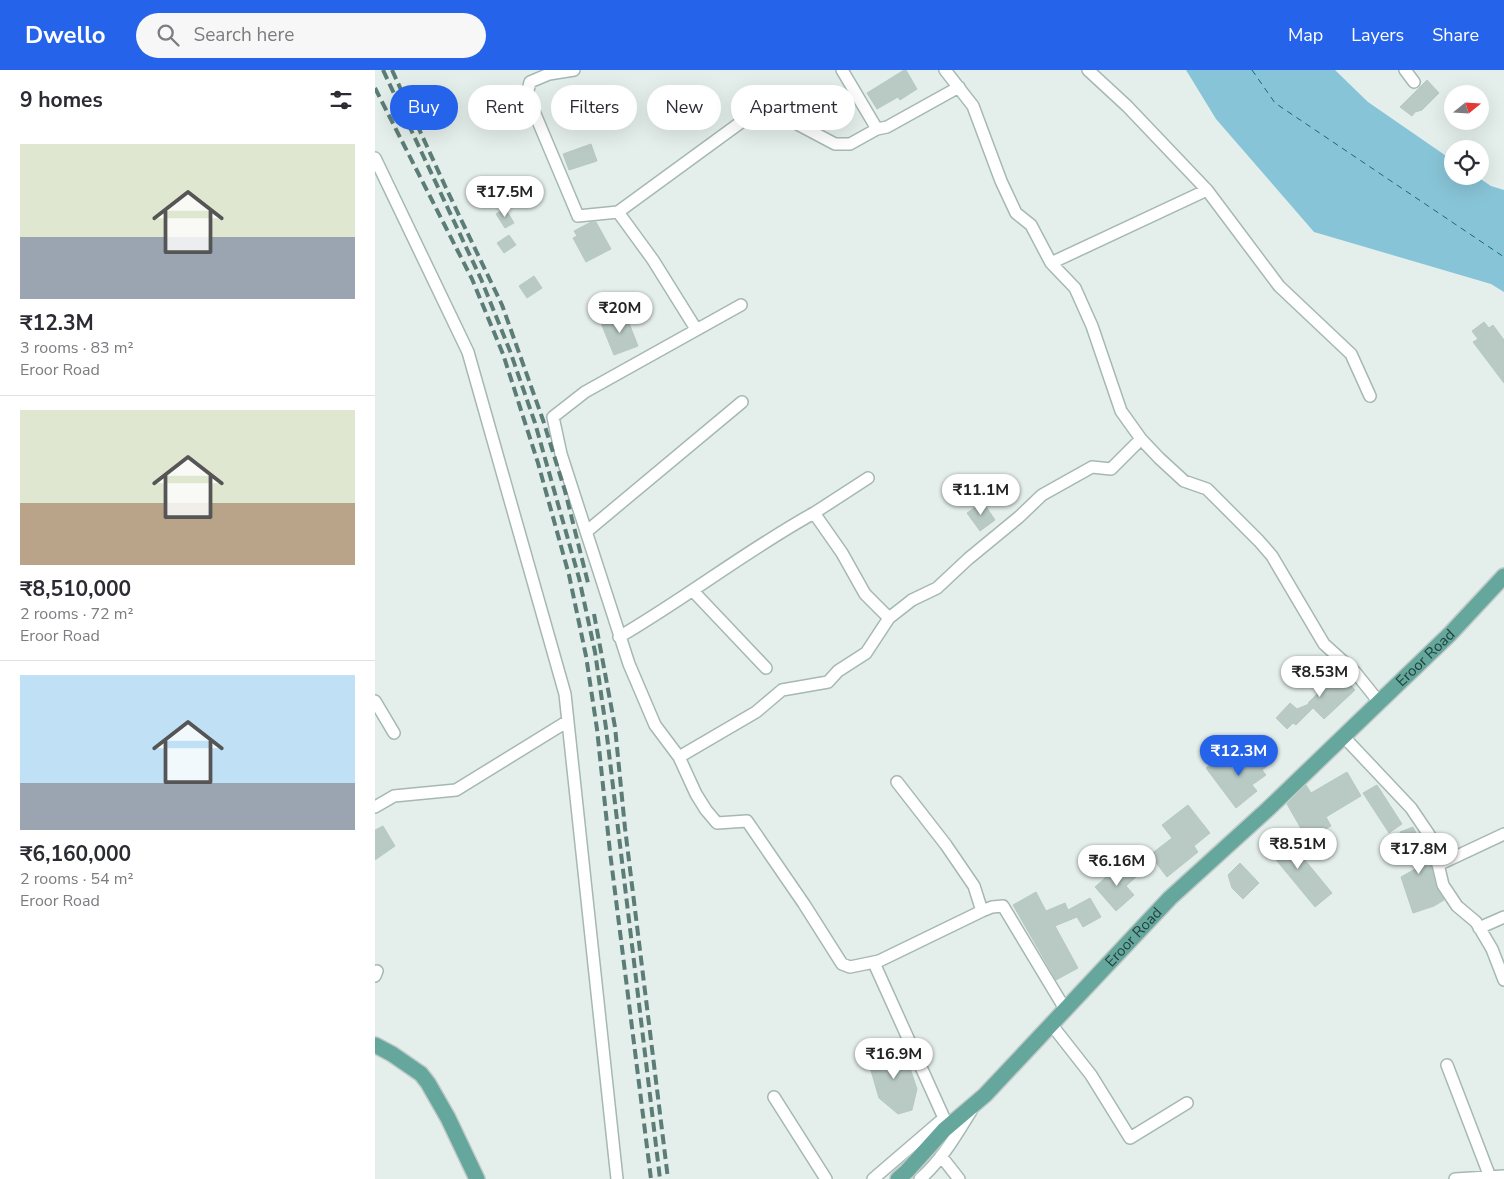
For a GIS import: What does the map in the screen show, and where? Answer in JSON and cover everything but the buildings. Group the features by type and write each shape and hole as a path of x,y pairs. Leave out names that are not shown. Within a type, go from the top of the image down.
{"main road":[{"name":"Eroor Road","path":"909,1177 945,1130 977,1102 1170,898 1268,808 1502,584"},
{"path":"375,1046 392,1054 421,1074 428,1083 448,1118 477,1179"}],"street":[{"path":"574,70 549,74 530,82 527,95 579,216 618,212 744,120 769,111 835,144 850,144 877,129 887,127 959,87"},
{"path":"842,70 877,129"},
{"path":"945,70 973,106 1015,213 1031,225 1051,262 1075,288 1092,326 1121,411 1141,439 1159,458 1185,481 1207,489 1259,541 1271,556 1324,644 1355,672 1379,702"},
{"path":"1088,70 1127,106 1207,190 1279,286 1351,354 1370,396"},
{"path":"1405,70 1414,82"},
{"path":"375,158 468,352 565,694 617,1179"},
{"path":"1051,262 1207,190"},
{"path":"618,212 653,260 697,329"},
{"path":"741,305 585,392 553,416 561,454 619,637 655,725 679,757 705,810 717,823 747,821 804,904 842,964 850,967 874,963 982,911 992,907 1003,906 1065,1009"},
{"path":"586,532 742,402"},
{"path":"679,757 755,712 783,690 828,682 838,671 866,653 889,618 912,600 937,588 1042,495 1092,466 1111,469 1141,439"},
{"path":"619,637 868,478"},
{"path":"814,513 842,553 865,594 889,618"},
{"path":"693,591 766,668"},
{"path":"375,701 394,733"},
{"path":"375,807 394,796 456,790 568,720"},
{"path":"1343,736 1411,808 1432,840 1443,885 1457,906 1476,922 1492,949 1504,980"},
{"path":"897,782 946,845 973,886 982,911"},
{"path":"1438,865 1504,834"},
{"path":"1479,928 1504,917"},
{"path":"873,1179 943,1118 874,963"},
{"path":"1051,1024 1091,1075 1129,1138 1187,1103"},
{"path":"1447,1065 1490,1177"},
{"path":"774,1097 826,1179"},
{"path":"909,1177 941,1156 977,1102"},
{"path":"941,1156 959,1179"},
{"path":"1455,1179 1504,1176"}],"water":[{"path":"1186,70 1335,70 1368,102 1444,154 1444,185 1489,185 1504,190 1504,292 1491,284 1314,232 1216,119"}],"ferry route":[{"path":"1252,70 1275,103 1504,257"}],"railway":[{"path":"383,70 481,279 510,351 535,423 579,578 595,652 606,728 660,1179"},
{"path":"392,70 502,305 543,420 565,491 589,587"},
{"path":"375,88 472,279 503,354 538,463 569,575 586,656 597,729 610,852 651,1179"},
{"path":"594,614 615,727 625,828 668,1179"}]}
